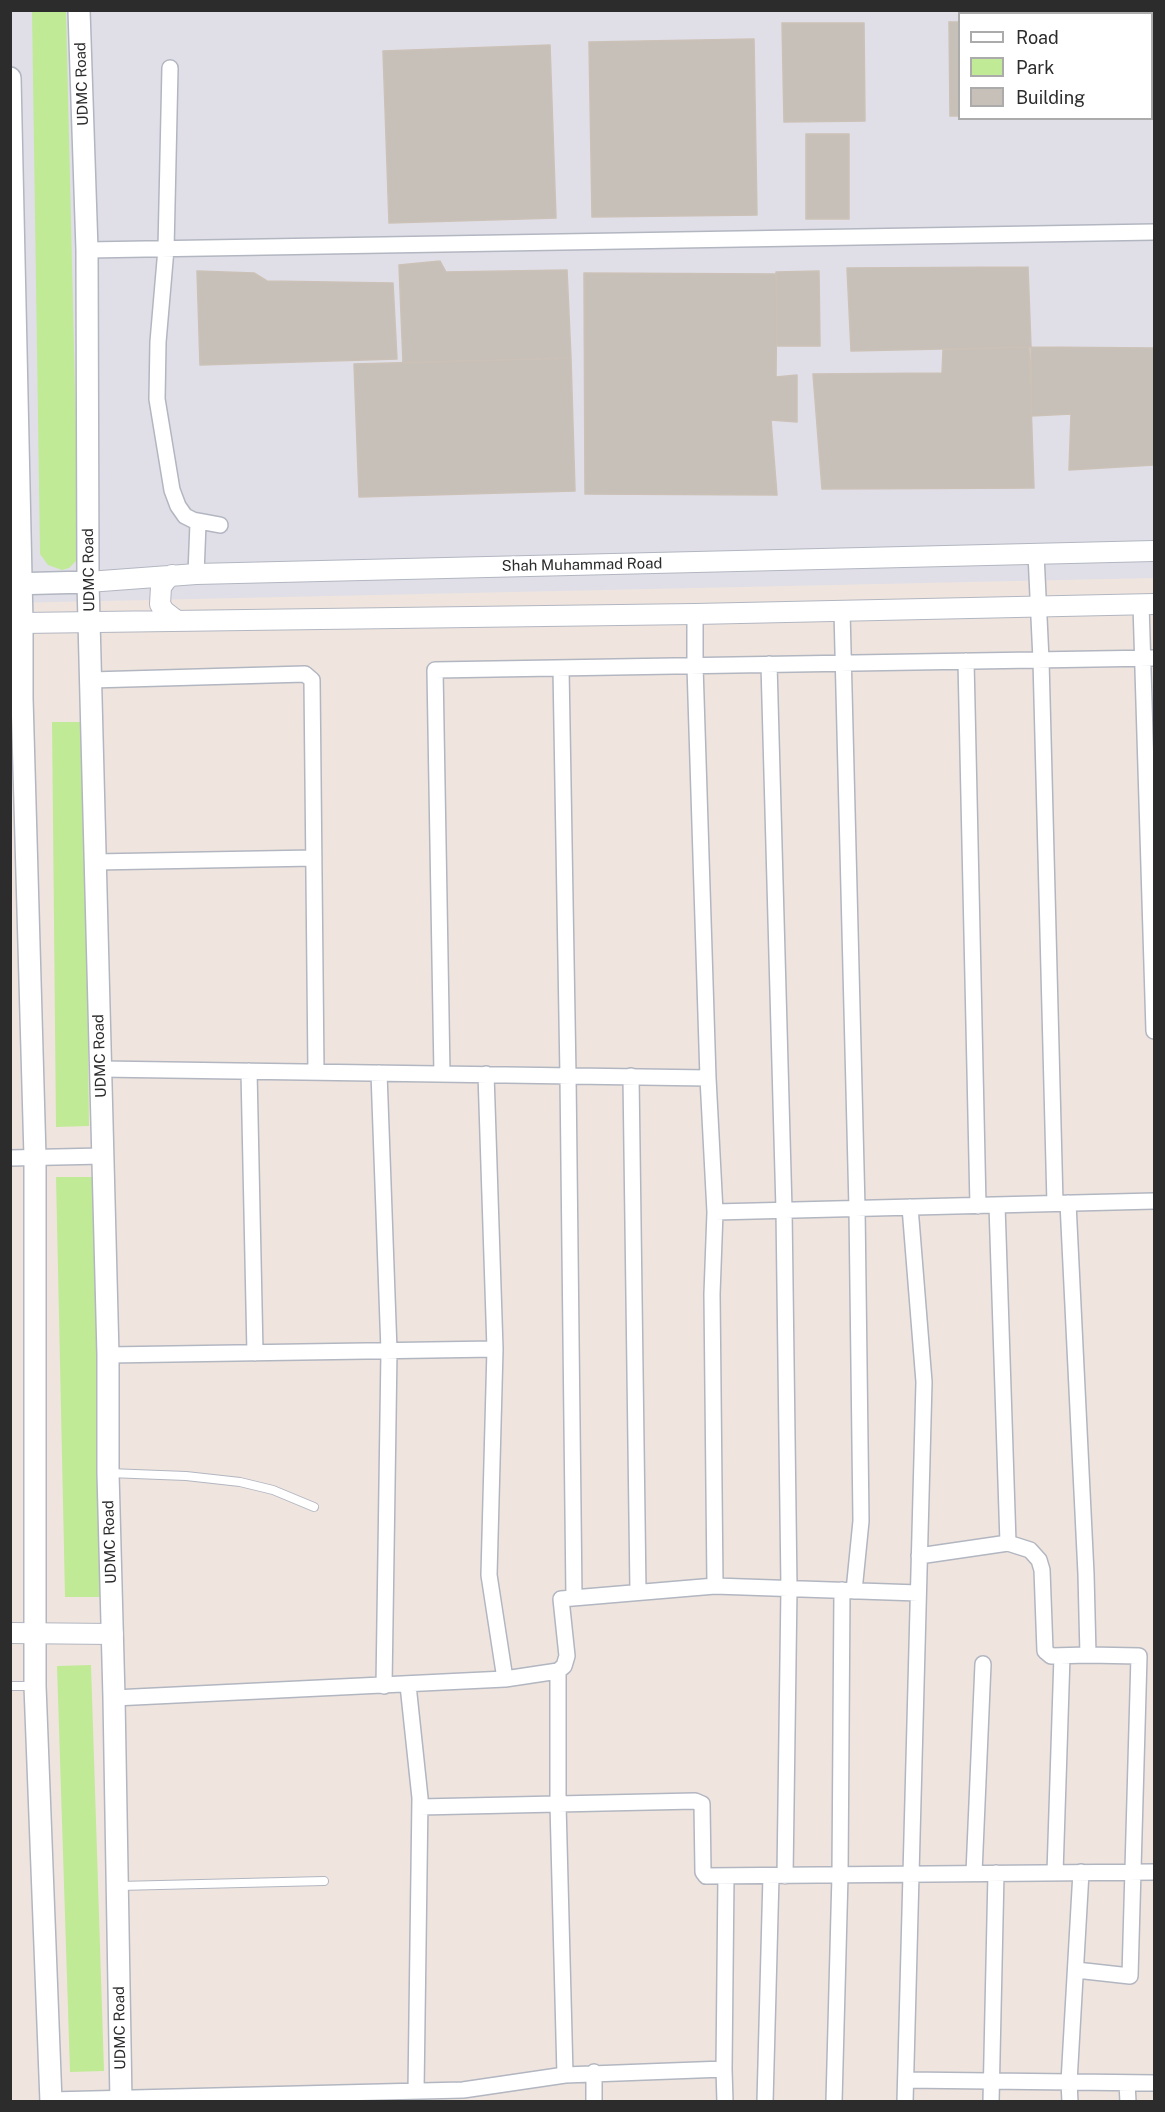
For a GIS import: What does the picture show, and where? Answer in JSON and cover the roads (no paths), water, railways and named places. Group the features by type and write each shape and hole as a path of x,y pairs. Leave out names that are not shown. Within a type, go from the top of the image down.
{"main road":[{"name":"UDMC Road","path":"79,10 87,250 88,582 108,1355 108,1473 121,2100"},
{"path":"10,78 16,698 35,1157 35,1686 51,2101"},
{"name":"Shah Muhammad Road","path":"16,584 88,582"}],"street":[{"path":"170,68 166,249 158,342 157,399 172,490 184,516 198,523 220,525"},
{"path":"87,250 1155,232"},
{"path":"196,574 198,523"},
{"name":"Shah Muhammad Road","path":"88,582 196,574 1155,551"},
{"path":"1036,554 1062,1203 1086,1574 1088,1655"},
{"path":"172,575 166,580 159,595 164,611 177,621"},
{"path":"16,623 695,614 1148,604 1155,1031"},
{"path":"834,2102 848,1590 861,1521 857,1208 842,611"},
{"path":"695,614 708,1077 715,1212 712,1294 715,1586"},
{"path":"442,1074 435,670 1149,658"},
{"path":"966,661 978,1206"},
{"path":"765,2102 778,1876 789,1588 784,1210 769,664"},
{"path":"561,668 574,1598"},
{"path":"91,680 305,674 309,675 312,680 316,1072"},
{"path":"95,862 314,858"},
{"path":"101,1069 708,1077"},
{"path":"249,1071 255,1353"},
{"path":"379,1073 389,1351 384,1686"},
{"path":"486,1074 495,1349 489,1575 505,1679"},
{"path":"632,1076 638,1592"},
{"path":"10,1158 103,1156"},
{"path":"715,1212 1155,1201"},
{"path":"997,1205 1008,1543"},
{"path":"905,2102 924,1382 910,1207"},
{"path":"108,1355 495,1349"},
{"path":"919,1556 1008,1543 1030,1550 1042,1570 1045,1651 1051,1656 1139,1656 1130,1976 1076,1970"},
{"path":"114,1698 408,1685 505,1679 558,1671 564,1666 567,1656 561,1599 715,1586 918,1593"},
{"path":"10,1633 112,1634"},
{"path":"1055,1873 1062,1656"},
{"path":"974,1874 982,1664"},
{"path":"558,1671 558,1804 565,2075"},
{"path":"408,1685 420,1807 416,2091"},
{"path":"420,1807 695,1801 702,1804 706,1876 1155,1872"},
{"path":"1070,2102 1069,2082 1081,1872"},
{"path":"991,2102 996,1873"},
{"path":"725,2102 726,1876"},
{"path":"51,2101 330,2097 416,2091 463,2096 565,2075 724,2069"},
{"path":"594,2073 594,2102"},
{"path":"906,2080 1155,2083"},
{"path":"1127,2083 1128,2102"}],"lane":[{"path":"108,1473 186,1476 240,1482 273,1490 314,1506"},
{"path":"10,1686 35,1686"},
{"path":"118,1887 324,1881"}]}
